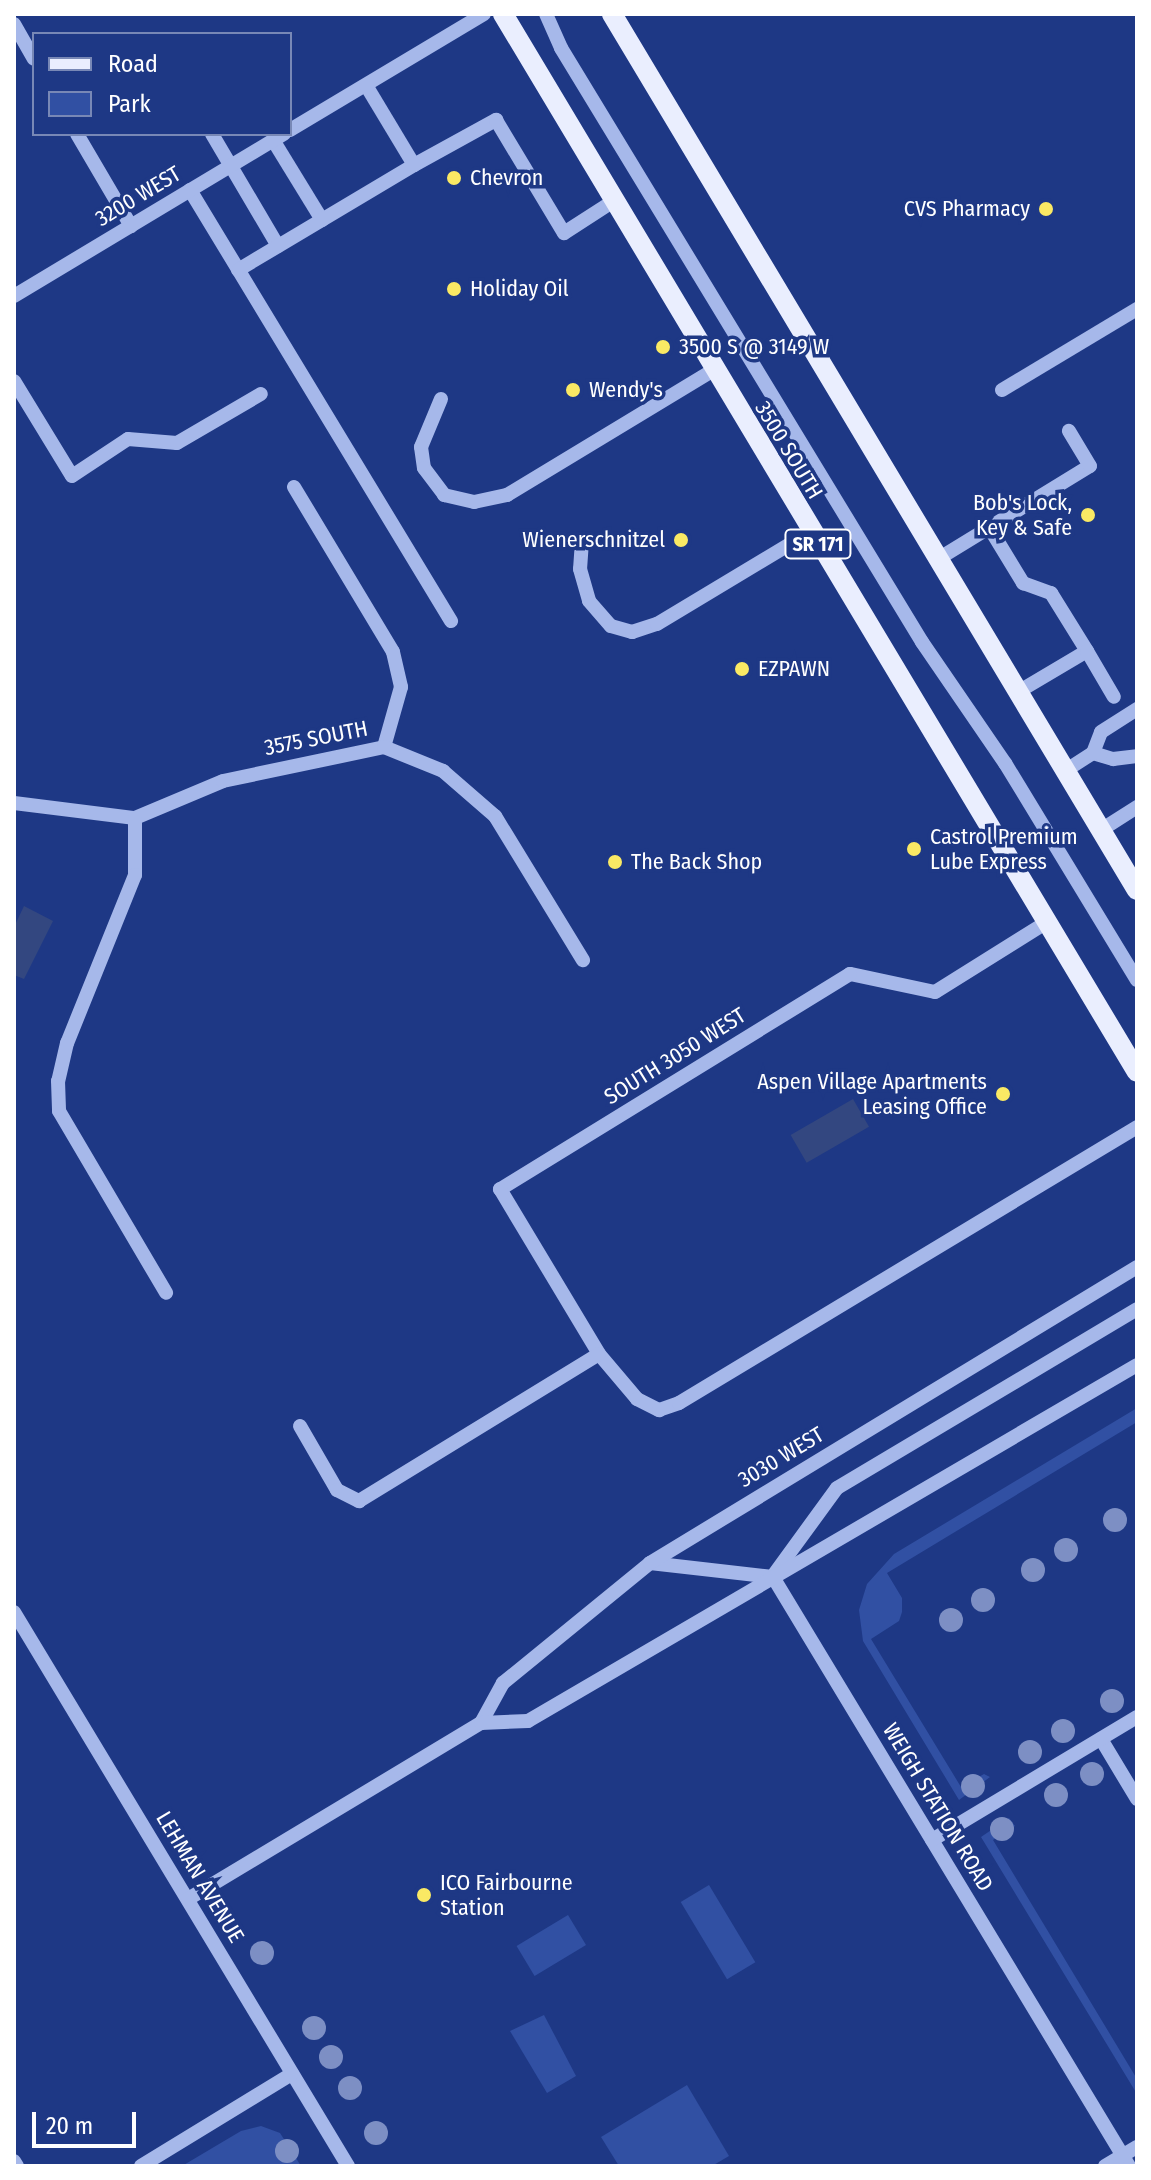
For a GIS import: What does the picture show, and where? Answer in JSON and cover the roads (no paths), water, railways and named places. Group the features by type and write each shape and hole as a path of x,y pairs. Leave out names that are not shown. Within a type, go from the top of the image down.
{"main road":[{"name":"3500 SOUTH","path":"503,14 612,202 1137,1072"},
{"path":"612,14 1137,890"}],"street":[{"path":"292,129 484,14"},
{"path":"546,14 561,48 913,629 1005,763 1137,980"},
{"path":"14,24 32,56"},
{"path":"366,85 414,165"},
{"path":"238,270 496,120 564,233 612,202"},
{"path":"78,136 131,226"},
{"path":"213,136 278,246"},
{"path":"279,137 322,220"},
{"name":"3200 WEST","path":"14,296 279,137"},
{"path":"190,190 451,621"},
{"path":"1002,390 1137,309"},
{"path":"441,399 421,447 424,468 444,495 474,502 507,495 713,370"},
{"path":"14,381 72,476 128,439 177,443 261,394"},
{"path":"938,559 1090,466 1069,431"},
{"path":"294,487 393,652 401,687 384,747"},
{"path":"989,527 1023,583 1051,593 1114,697"},
{"path":"582,541 580,569 589,601 611,626 632,632 657,624 810,532"},
{"path":"1018,692 1087,651"},
{"path":"1065,771 1093,753 1101,732 1137,709"},
{"name":"3575 SOUTH","path":"14,803 135,818 223,781 384,747 443,771 495,816 583,960"},
{"path":"1093,753 1113,759 1137,756"},
{"path":"1101,830 1137,807"},
{"path":"135,818 135,875 67,1043 58,1081 59,1111 166,1293"},
{"name":"SOUTH 3050 WEST","path":"599,1354 500,1189 850,974 935,992 1047,922"},
{"path":"300,1426 337,1490 359,1501 599,1354 648,1407 659,1410 679,1403 1137,1127"},
{"name":"3030 WEST","path":"481,1723 503,1683 650,1563 1137,1267"},
{"path":"773,1577 837,1488 1137,1309"},
{"path":"188,1899 481,1723 528,1721 773,1577 892,1512 1137,1365"},
{"path":"650,1563 773,1577"},
{"name":"WEIGH STATION ROAD","path":"773,1577 1126,2161"},
{"name":"LEHMAN AVENUE","path":"14,1612 348,2166"},
{"path":"932,1840 1137,1717"},
{"path":"1101,1739 1137,1799"},
{"path":"141,2166 292,2074"},
{"path":"1105,2166 1126,2161 1137,2147"}],"place":[{"name":"Chevron","path":"454,178"},
{"name":"CVS Pharmacy","path":"1046,209"},
{"name":"Holiday Oil","path":"454,289"},
{"name":"3500 S @ 3149 W","path":"663,347"},
{"name":"Wendy's","path":"573,390"},
{"name":"Bob's Lock, Key & Safe","path":"1088,515"},
{"name":"Wienerschnitzel","path":"681,540"},
{"name":"EZPAWN","path":"742,669"},
{"name":"Castrol Premium Lube Express","path":"914,849"},
{"name":"The Back Shop","path":"615,862"},
{"name":"Aspen Village Apartments Leasing Office","path":"1003,1094"},
{"name":"ICO Fairbourne Station","path":"424,1895"}]}
